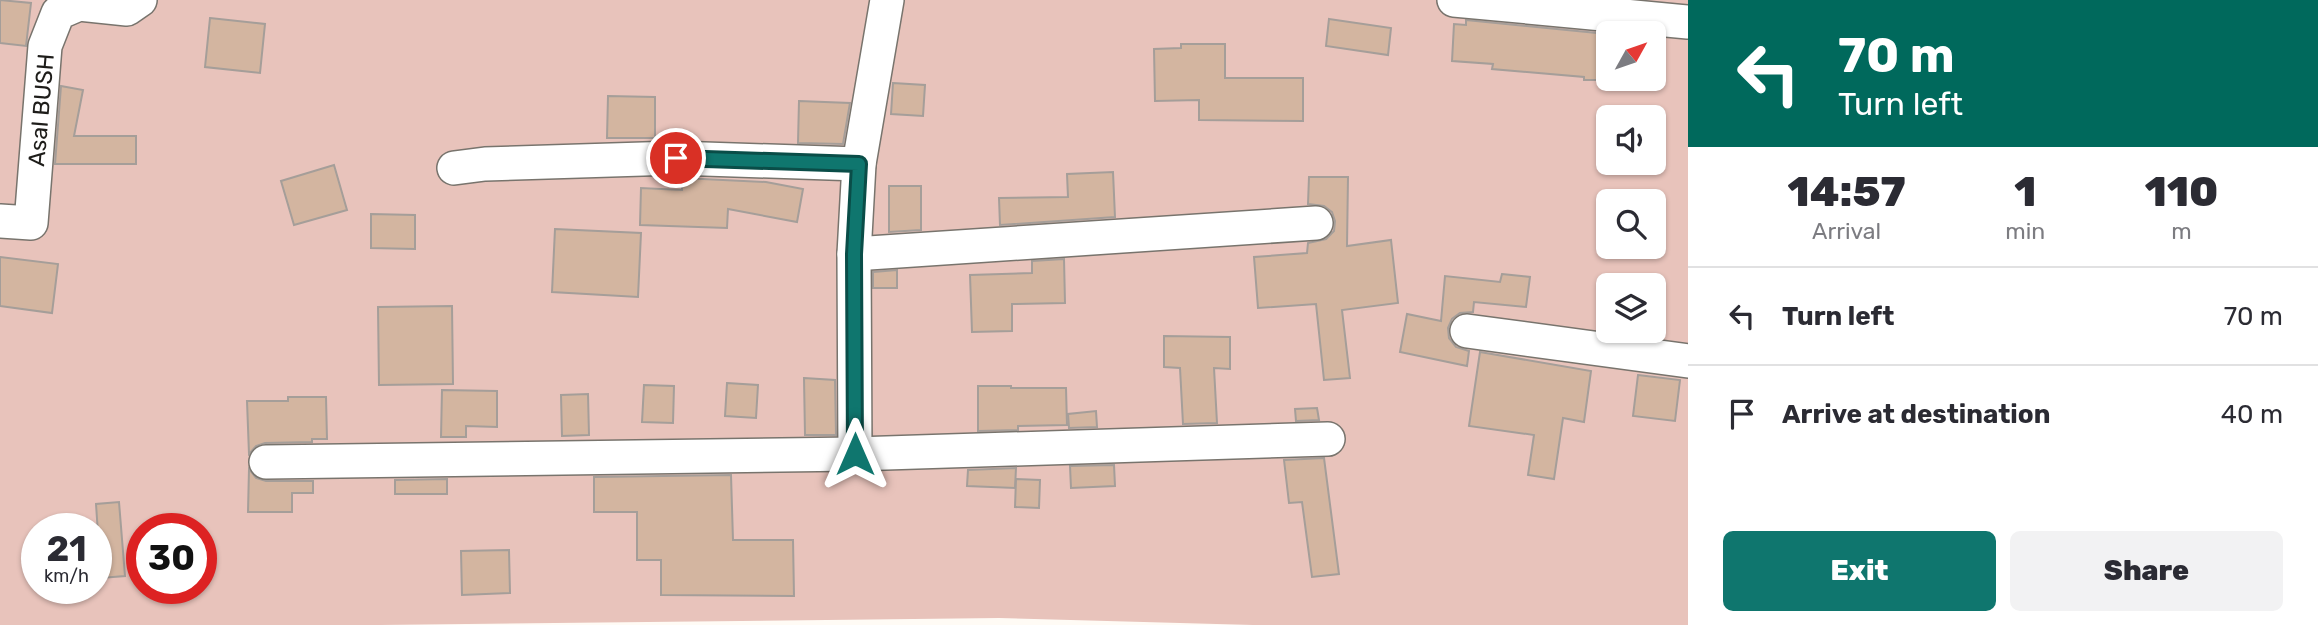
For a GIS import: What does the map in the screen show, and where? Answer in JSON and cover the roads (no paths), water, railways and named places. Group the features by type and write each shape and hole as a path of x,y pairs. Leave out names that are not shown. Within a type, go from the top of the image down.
{"street":[{"name":"Asal BUSH","path":"0,221 32,223 45,46 58,13 79,4 127,9 140,0"},
{"path":"855,454 854,254 859,164 887,0"},
{"path":"1454,0 1688,22"},
{"path":"454,168 485,164 676,158 859,164"},
{"path":"854,254 1316,223"},
{"path":"1467,331 1688,361"},
{"path":"266,462 855,454 1328,439"}]}
